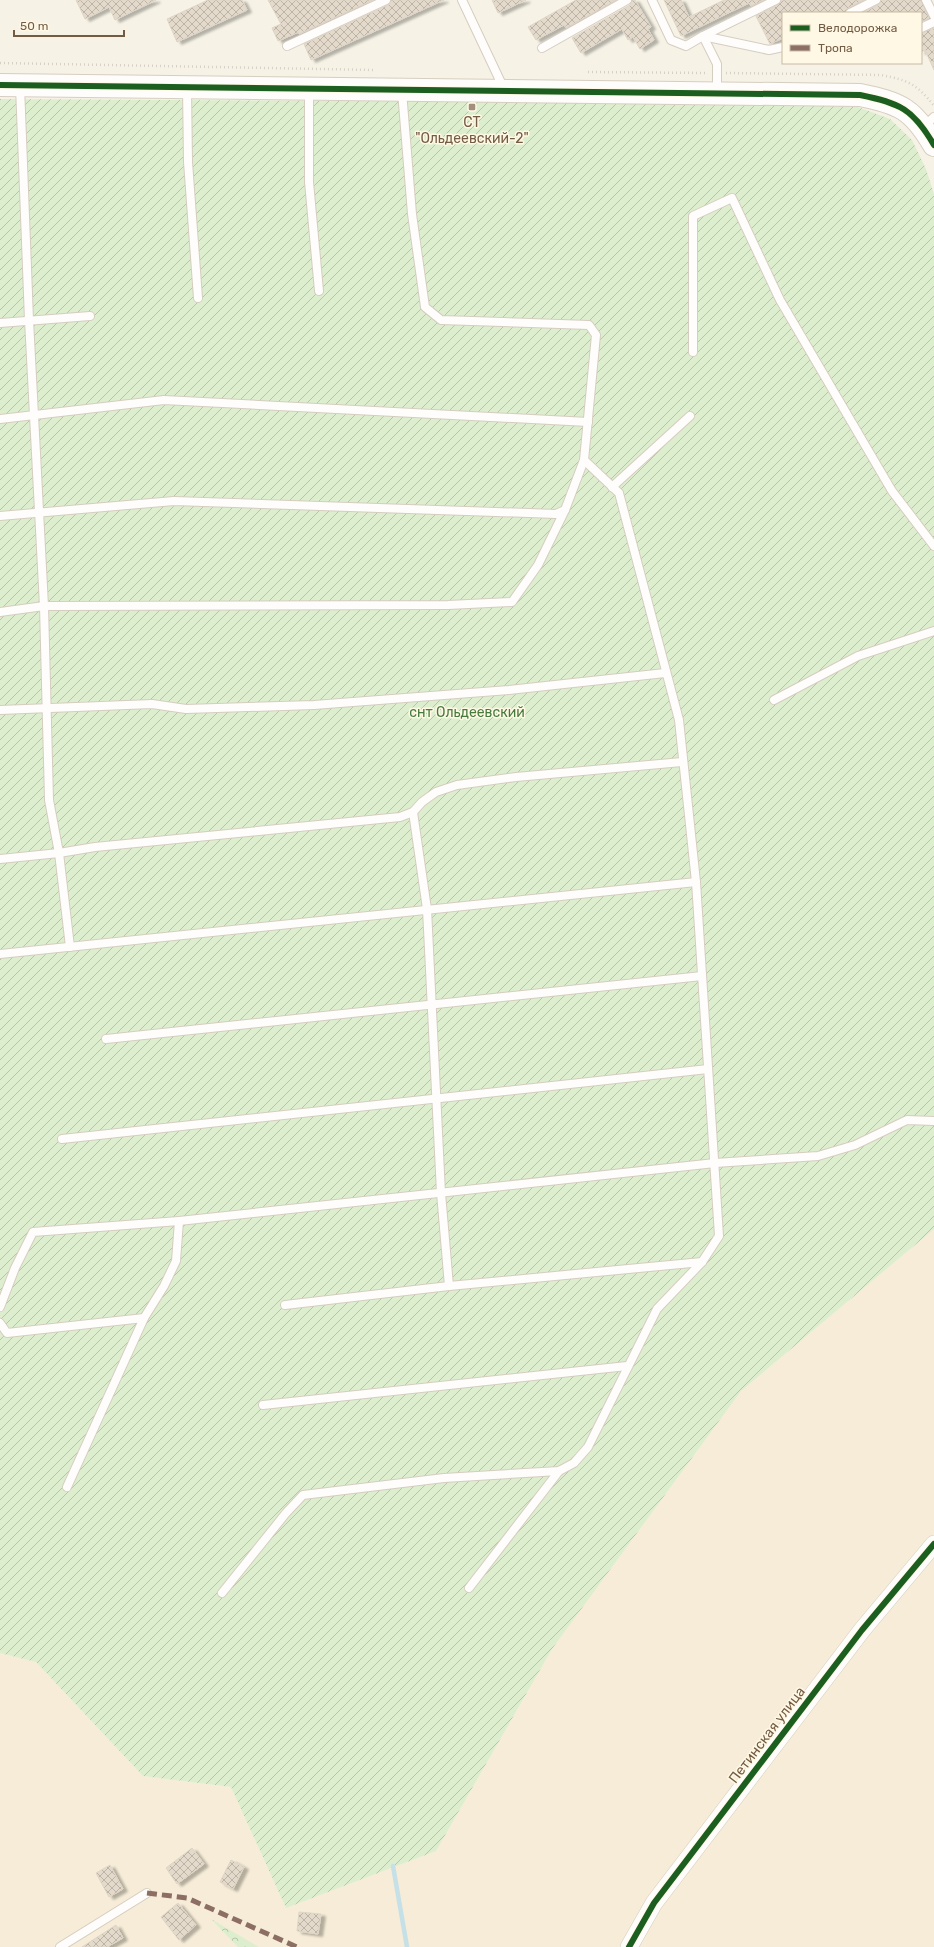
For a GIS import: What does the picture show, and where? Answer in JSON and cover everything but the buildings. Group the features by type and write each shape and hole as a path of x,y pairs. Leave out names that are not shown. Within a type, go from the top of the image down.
{"street":[{"path":"10,85 860,95 888,101 904,109 930,129"},
{"name":"Петинская улица","path":"629,1947 659,1897 862,1630 934,1544"}],"lane":[{"path":"287,46 386,0"},
{"path":"542,48 627,0"},
{"path":"652,0 672,40 686,46 776,0"},
{"path":"852,12 876,0"},
{"path":"926,0 934,16"},
{"path":"461,1 505,92"},
{"path":"922,28 934,22"},
{"path":"703,36 769,50 782,47"},
{"path":"703,36 716,64 717,94"},
{"path":"10,85 35,415 44,606 48,800 59,854 70,946"},
{"path":"187,87 188,162 198,298"},
{"path":"309,89 309,182 319,291"},
{"path":"0,612 44,606 448,605 512,602 538,565 565,510 584,460 596,335 589,325 441,320 425,307 412,214 402,90"},
{"path":"693,352 693,216 732,198 780,300 892,491 934,546"},
{"path":"0,323 90,316"},
{"path":"0,419 164,400 588,422"},
{"path":"612,487 690,416"},
{"path":"469,1588 559,1471 574,1463 588,1447 657,1309 702,1262 718,1236 715,1163 696,882 682,762 679,720 665,673 619,494 584,460"},
{"path":"0,516 39,511 174,501 556,514 565,510"},
{"path":"774,700 858,656 934,630"},
{"path":"0,710 152,704 186,709 314,705 509,690 665,673"},
{"path":"0,859 59,854 95,847 400,817 413,812 422,802 436,792 457,785 516,777 682,762"},
{"path":"413,812 427,909 441,1193 449,1286"},
{"path":"0,954 696,882"},
{"path":"106,1039 702,976"},
{"path":"62,1139 167,1128 249,1117 437,1100 708,1069"},
{"path":"0,1307 14,1268 33,1232 179,1221 715,1163 818,1156 855,1145 907,1120 934,1120"},
{"path":"67,1487 144,1318 164,1286 176,1261 179,1221"},
{"path":"285,1305 449,1286 702,1262"},
{"path":"0,1323 7,1333 144,1318"},
{"path":"263,1405 628,1366"},
{"path":"222,1593 286,1513 303,1495 444,1478 559,1471"},
{"path":"60,1947 147,1893"}],"path":[{"path":"0,63 378,70"}],"shaded area":[{"path":"934,1229 934,1947 0,1947 0,1653 36,1662 143,1776 231,1787 286,1908 436,1851 552,1649 741,1391"}],"green space":[{"name":"снт Ольдеевский","path":"0,99 733,103 858,107 890,119 912,140 926,169 934,194 934,1229 741,1391 552,1649 436,1851 286,1908 231,1787 143,1776 36,1662 0,1653"},
{"path":"211,1919 259,1947 238,1947"}],"waterway":[{"path":"393,1866 407,1947"}],"marked path":[{"path":"147,1893 187,1898 297,1947"}],"cycle path":[{"path":"0,85 860,95 885,101 912,115 934,145"},
{"path":"629,1947 654,1903 862,1630 934,1544"}],"place":[{"name":"СТ \"Ольдеевский-2\"","path":"472,107"}]}
